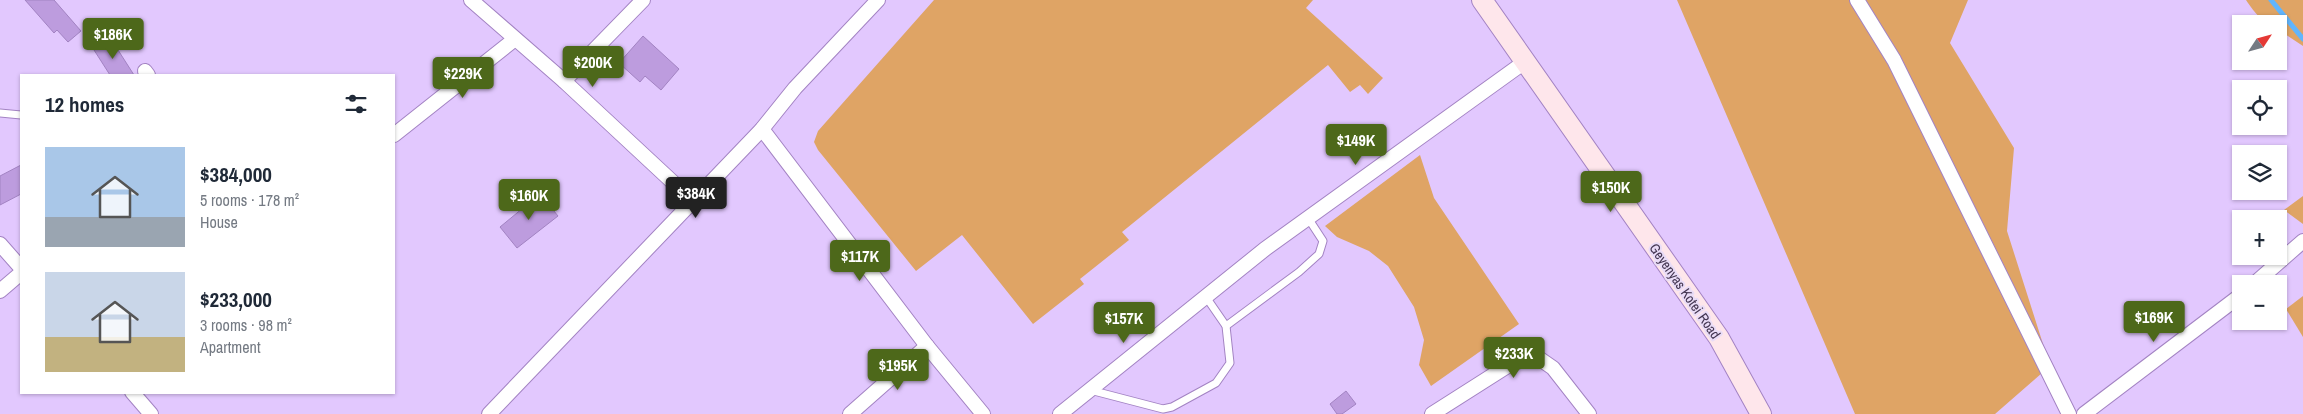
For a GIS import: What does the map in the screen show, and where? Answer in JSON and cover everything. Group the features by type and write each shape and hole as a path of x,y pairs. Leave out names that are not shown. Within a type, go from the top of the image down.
{"street":[{"path":"471,0 564,81 693,201"},
{"path":"564,81 643,0"},
{"path":"489,414 762,129 795,88 878,0"},
{"name":"Geyenyas Kotei Road","path":"1482,0 1718,338 1755,411"},
{"path":"1857,0 1894,60 2069,414"},
{"path":"395,134 515,39"},
{"path":"1060,414 1265,248 1526,61"},
{"path":"762,129 927,346 983,414"},
{"path":"2264,275 2303,241"},
{"path":"0,244 20,267"},
{"path":"0,290 20,274"},
{"path":"2084,414 2232,302"},
{"path":"850,414 927,346"},
{"path":"1432,414 1510,365 1530,357 1540,359 1553,368 1589,414"},
{"path":"134,394 151,414"}],"lane":[{"path":"0,113 20,115"},
{"path":"1226,326 1299,272 1319,254 1323,241 1308,218"},
{"path":"1090,390 1163,409 1172,408 1216,383 1225,373 1230,363 1226,326 1206,297"}],"shaded area":[{"path":"934,0 1313,0 1306,8 1383,78 1368,94 1360,85 1350,92 1328,65 1122,232 1129,240 1080,279 1084,284 1033,324 962,235 916,271 818,150 814,142 818,131"},
{"path":"1677,0 1968,0 1950,43 2014,148 2007,231 2050,366 1995,414 1855,414"},
{"path":"2246,0 2303,0 2303,46 2288,36 2288,15 2258,15"},
{"path":"1420,155 1434,198 1519,324 1431,386 1419,365 1424,340 1414,307 1388,266 1369,251 1337,237 1325,226"},
{"path":"2303,196 2303,224 2287,212 2287,210 2284,210"},
{"path":"2303,296 2303,337 2287,311 2287,308"}],"building":[{"path":"25,0 54,0 81,31 68,42 57,30 54,33"},
{"path":"643,36 679,69 661,90 645,76 640,82 619,63"},
{"path":"111,39 133,74 109,74 94,50"},
{"path":"20,166 20,195 0,205 0,176"},
{"path":"540,194 558,216 517,248 500,227"},
{"path":"1346,391 1356,404 1342,414 1337,414 1330,404"}],"waterway":[{"path":"2271,0 2303,39"}]}
